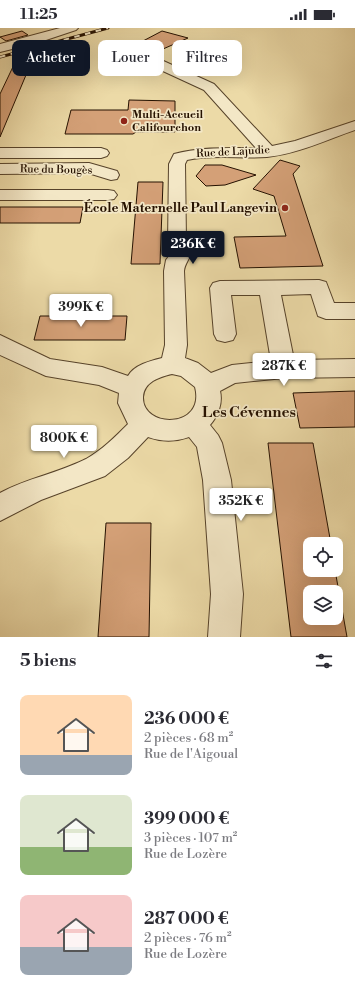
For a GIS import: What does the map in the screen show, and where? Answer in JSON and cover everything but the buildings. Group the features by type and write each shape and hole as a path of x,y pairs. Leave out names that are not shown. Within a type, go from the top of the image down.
{"street":[{"path":"0,48 72,28"},
{"path":"164,66 209,87 268,152"},
{"name":"Rue de Lajudie","path":"172,365 176,345 174,271 176,260 182,254 182,247 177,244 177,164 180,157 197,154 268,152 301,144 355,125"},
{"path":"0,153 101,153"},
{"name":"Rue du Bougès","path":"0,169 90,168 111,175"},
{"name":"Rue du Bougès","path":"0,195 108,195"},
{"path":"225,334 220,288 320,287 326,311 355,311"},
{"path":"269,288 284,369"},
{"path":"1,346 46,367 102,376 132,388"},
{"path":"172,365 183,367 193,371 202,378 207,386 209,396 208,406 203,416 194,424 182,429 169,431 156,429 145,424 136,416 131,407 130,397 132,388 138,378 148,371 159,367 172,365"},
{"path":"207,386 232,374 284,369 355,368"},
{"path":"0,508 32,490 90,470 122,448 145,424"},
{"path":"194,424 209,443 217,480 227,594 224,637"}],"railway":[{"path":"0,57 108,28"}],"place":[{"name":"Multi-Accueil Califourchon","path":"124,121"},
{"name":"École Maternelle Paul Langevin","path":"285,208"}],"district":[{"name":"Les Cévennes","path":"249,412"}]}
